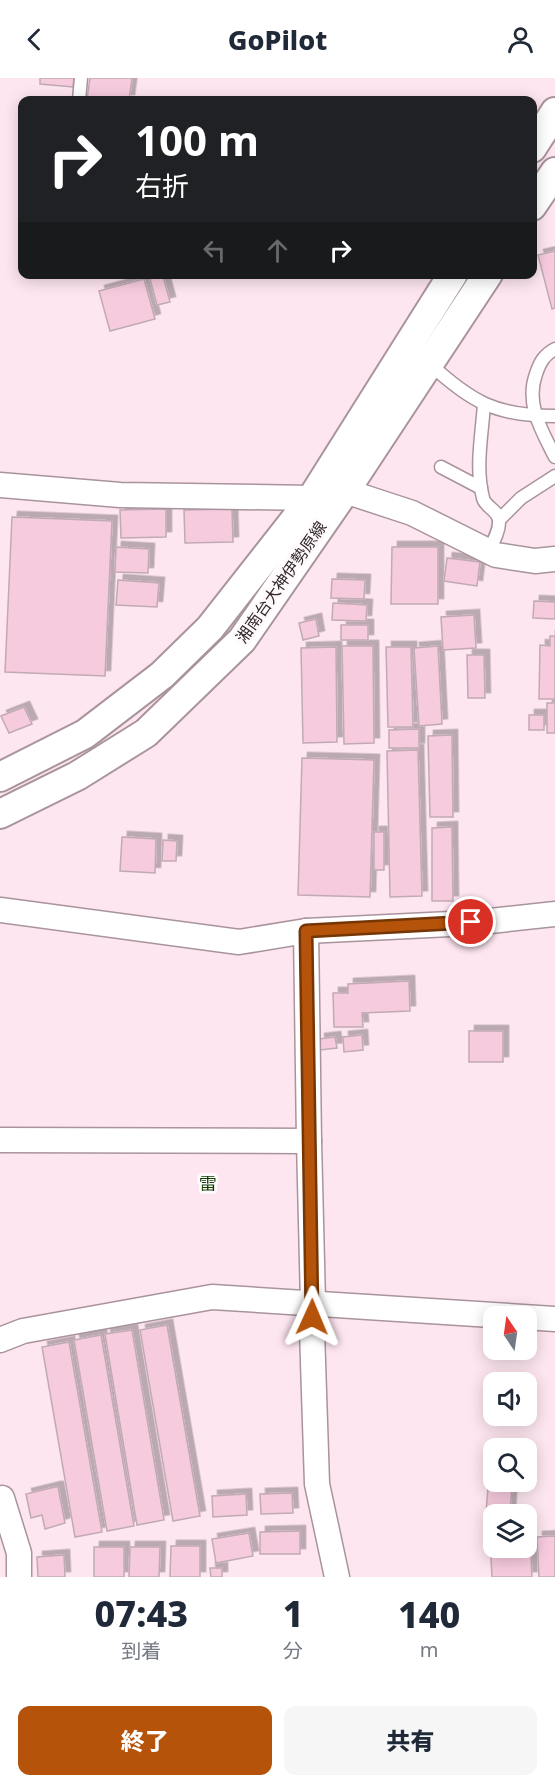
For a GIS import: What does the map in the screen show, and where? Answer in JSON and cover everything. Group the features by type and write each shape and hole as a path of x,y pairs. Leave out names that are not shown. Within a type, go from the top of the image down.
{"street":[{"path":"537,140 555,112"},
{"path":"537,199 555,172"},
{"name":"湘南台大神伊勢原線","path":"0,777 85,734 162,675 210,628 312,498 450,279"},
{"name":"湘南台大神伊勢原線","path":"0,814 77,776 146,733 242,640 345,491 485,279"},
{"path":"0,485 120,495 312,498"},
{"path":"345,491 412,513 496,555 535,561 555,559"},
{"path":"0,910 239,942 306,931 471,922 555,914"},
{"path":"306,931 312,1332 317,1484 337,1577"},
{"path":"0,1140 309,1141"},
{"path":"0,1340 23,1331 212,1297 555,1319"},
{"path":"2,1498 19,1553 19,1577"}],"lane":[{"path":"79,96 81,78"},
{"path":"555,349 541,360 531,386 533,404 555,458"},
{"path":"429,363 465,394 484,404 504,411 555,416"},
{"path":"484,404 479,458 481,488 484,502 495,512 499,520"},
{"path":"441,467 481,488"},
{"path":"488,551 496,535 499,520 521,498 555,476"}],"building":[{"path":"40,78 74,78 73,87 40,84"},
{"path":"90,78 132,78 130,96 88,96"},
{"path":"555,251 555,308 552,309 538,255"},
{"path":"144,279 155,319 110,331 99,291"},
{"path":"150,279 164,279 170,302 157,305"},
{"path":"166,509 166,537 121,538 120,510"},
{"path":"232,509 233,542 185,543 184,510"},
{"path":"12,517 112,521 105,676 5,672"},
{"path":"116,547 149,549 148,573 115,572"},
{"path":"392,547 438,547 438,604 391,604"},
{"path":"447,558 480,562 477,586 444,581"},
{"path":"332,579 365,580 364,599 331,598"},
{"path":"118,580 159,583 157,607 116,605"},
{"path":"534,601 555,602 555,619 533,618"},
{"path":"333,603 367,605 366,621 332,620"},
{"path":"474,615 476,648 443,650 441,617"},
{"path":"316,619 319,636 303,640 299,623"},
{"path":"341,625 368,625 368,640 341,640"},
{"path":"550,636 555,636 555,699 539,699 540,645 550,646"},
{"path":"342,646 373,646 374,743 344,744"},
{"path":"438,646 442,724 419,726 414,648"},
{"path":"336,647 337,742 303,743 301,648"},
{"path":"386,647 411,647 413,727 388,727"},
{"path":"467,655 484,655 485,698 468,698"},
{"path":"547,703 555,703 555,733 547,733"},
{"path":"24,707 32,724 9,733 1,716"},
{"path":"529,715 544,715 544,730 529,730"},
{"path":"419,729 419,748 389,748 389,730"},
{"path":"452,735 453,817 430,817 428,736"},
{"path":"418,750 422,896 390,897 387,751"},
{"path":"302,758 374,760 370,897 298,895"},
{"path":"452,827 453,901 432,901 432,828"},
{"path":"374,832 384,832 384,870 374,870"},
{"path":"122,837 156,839 155,873 120,871"},
{"path":"163,840 177,841 176,861 162,861"},
{"path":"409,981 410,1011 362,1013 363,1027 334,1027 333,993 348,993 348,984"},
{"path":"469,1031 503,1031 503,1062 469,1062"},
{"path":"362,1035 363,1050 344,1052 343,1037"},
{"path":"335,1037 337,1048 320,1050 319,1039"},
{"path":"167,1325 200,1516 173,1521 140,1330"},
{"path":"132,1330 164,1520 137,1525 105,1334"},
{"path":"101,1335 134,1526 107,1531 74,1340"},
{"path":"69,1342 102,1532 75,1537 42,1347"},
{"path":"58,1487 65,1523 45,1529 42,1515 31,1518 26,1494"},
{"path":"488,1492 511,1492 511,1504 487,1504"},
{"path":"292,1493 293,1513 261,1514 260,1494"},
{"path":"246,1494 247,1515 213,1517 212,1496"},
{"path":"300,1531 300,1554 260,1554 260,1532"},
{"path":"249,1533 253,1556 216,1563 212,1539"},
{"path":"555,1536 555,1577 539,1577 537,1537"},
{"path":"171,1546 200,1546 200,1577 170,1577"},
{"path":"94,1547 124,1547 124,1577 94,1577"},
{"path":"130,1547 160,1547 159,1577 129,1577"},
{"path":"64,1555 65,1577 38,1577 37,1557"},
{"path":"491,1558 531,1558 532,1577 492,1577"},
{"path":"210,1568 222,1568 222,1577 211,1577"}],"district":[{"name":"雷","path":"208,1184"}],"route":[{"path":"312,1317 306,931 471,922"}]}
